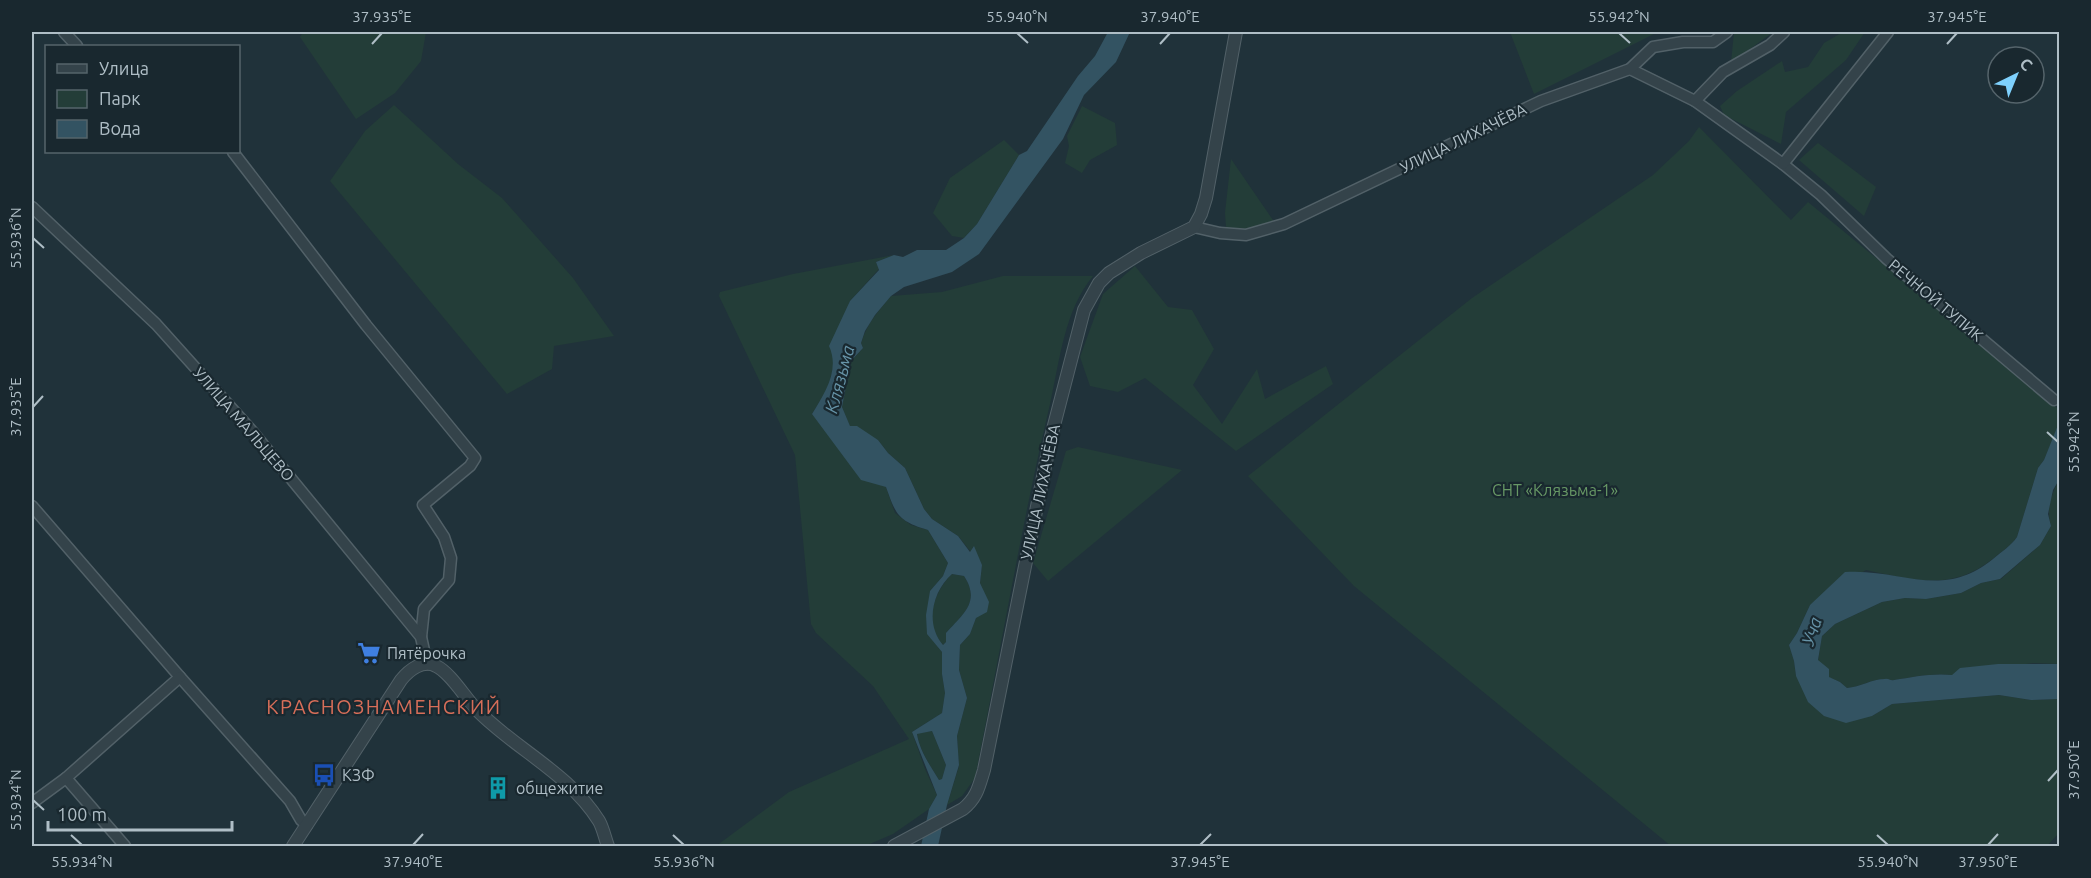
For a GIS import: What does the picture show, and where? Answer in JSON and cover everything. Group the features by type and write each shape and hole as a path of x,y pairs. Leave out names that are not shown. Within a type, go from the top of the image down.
{"street":[{"path":"64,32 76,45"},
{"path":"1194,227 1202,214 1206,198 1236,32"},
{"name":"УЛИЦА ЛИХАЧЁВА","path":"898,845 963,809 975,798 984,770 1052,437 1084,310 1096,288 1109,273 1141,253 1194,227 1220,233 1246,235 1284,224 1541,101 1630,69 1653,47 1683,42 1713,42 1726,32"},
{"path":"1695,101 1724,72 1770,45 1784,32"},
{"path":"1783,164 1888,32"},
{"name":"РЕЧНОЙ ТУПИК","path":"1630,69 1695,101 1783,164 1821,195 1887,259 2054,400"},
{"path":"234,153 366,325 475,458 470,466 423,505 444,537 451,558 449,580 424,609 421,637"},
{"name":"УЛИЦА МАЛЬЦЕВО","path":"32,207 164,332 259,440 421,637 427,664"},
{"path":"32,506 180,678 290,801 301,820 307,825"},
{"path":"293,846 401,680 410,670 427,664 436,665 444,671 478,711 565,781 600,822 608,846"},
{"path":"32,803 66,778 180,678"},
{"path":"66,778 125,846"}],"green space":[{"path":"303,32 426,32 421,61 395,93 356,119 300,37"},
{"path":"1510,32 1658,32 1534,94"},
{"path":"1734,32 1773,32 1731,63"},
{"path":"1843,32 1865,32 1846,60 1786,112 1781,144 1724,115 1720,106 1737,91 1782,61 1785,72 1808,67 1824,43"},
{"path":"394,105 458,164 502,198 573,278 614,336 554,346 552,369 507,394 330,181 365,131"},
{"path":"1082,106 1115,123 1117,145 1090,160 1082,173 1065,163 1069,146 1067,136"},
{"name":"СНТ «Клязьма-1»","path":"1699,127 1791,220 1808,202 2010,368 2041,397 2059,409 2059,425 2044,460 2038,468 2017,537 2009,546 1978,569 1963,576 1948,579 1917,580 1866,570 1810,605 1789,645 1796,676 1872,716 1892,704 1999,695 2031,700 2059,699 2059,833 2047,846 1671,846 1354,586 1248,476 1472,298 1653,175 1689,141"},
{"path":"1004,140 1019,155 977,224 964,238 952,236 933,213 950,178"},
{"path":"1818,143 1876,187 1864,216 1799,160"},
{"path":"1231,159 1275,223 1241,231 1226,227 1225,213"},
{"path":"894,255 876,262 879,269 850,301 828,388 812,414 886,487 895,513 911,525 928,530 948,563 943,576 930,591 928,634 942,652 945,693 942,713 912,732 937,795 929,809 893,834 865,846 716,846 789,792 909,739 873,686 816,633 811,624 795,455 719,296 720,292 793,274"},
{"path":"1135,266 1168,307 1192,310 1214,349 1193,385 1222,424 1257,369 1265,399 1326,366 1333,384 1236,451 1145,378 1118,392 1090,386 1080,357 1103,294"},
{"path":"1003,276 1093,276 1075,305 1060,353 1020,543 975,778 962,796 947,805 959,766 957,736 967,698 959,670 960,645 970,634 976,618 988,602 980,583 982,565 973,547 971,552 958,536 932,519 924,509 905,468 888,453 878,440 850,427 842,407 851,361 863,348 861,343 863,336 877,312 891,296 942,292"},
{"path":"1078,447 1182,470 1048,581 1033,563 1066,451"},
{"path":"2059,480 2059,664 2033,663 1952,675 1880,679 1847,688 1828,677 1818,661 1822,636 1835,624 1882,602 1905,598 1926,599 1961,593 1981,583 2001,579 2040,545 2051,526 2050,502"},
{"path":"952,574 964,576 971,593 968,607 946,633 946,642 943,645 936,635 932,616 934,603 940,590"},
{"path":"932,731 946,765 942,779 939,780 923,752 917,733"}],"water":[{"name":"Клязьма","path":"1108,32 1130,32 1116,62 1084,95 1063,139 979,254 952,272 904,287 891,296 865,331 861,343 863,348 851,361 842,407 850,426 857,426 878,440 888,453 905,468 924,509 932,519 958,536 970,552 974,546 982,565 980,583 989,602 987,612 976,618 970,634 960,645 959,670 967,698 957,736 959,765 938,846 921,846 929,809 937,795 912,732 942,713 945,693 942,652 927,634 926,615 930,591 943,576 948,563 928,530 900,516 886,487 861,480 812,414 826,390 832,373 832,355 829,346 850,301 879,270 876,262 894,255 903,257 917,250 946,250 964,238 977,224 1019,155 1027,151 1078,76 1095,56","holes":["952,574 964,576 971,593 968,607 946,633 946,642 943,645 934,628 933,608 945,581","932,731 946,765 942,779 939,780 918,741 917,734"]},
{"name":"Уча","path":"2058,425 2059,480 2053,490 2048,514 2051,526 2040,545 2000,579 1981,583 1961,593 1926,599 1905,598 1882,602 1835,624 1822,636 1818,660 1829,669 1829,677 1847,688 1880,679 1952,675 1960,668 1998,664 2059,664 2059,699 2031,700 1999,695 1892,704 1872,716 1846,723 1824,716 1808,702 1796,676 1789,645 1810,605 1845,572 1866,572 1938,581 1956,578 1974,571 1993,559 2017,537 2038,468 2044,460"}],"place":[{"name":"Пятёрочка","path":"369,653"},
{"name":"КЗФ","path":"324,775"},
{"name":"общежитие","path":"498,788"}],"district":[{"name":"КРАСНОЗНАМЕНСКИЙ","path":"384,706"}]}
